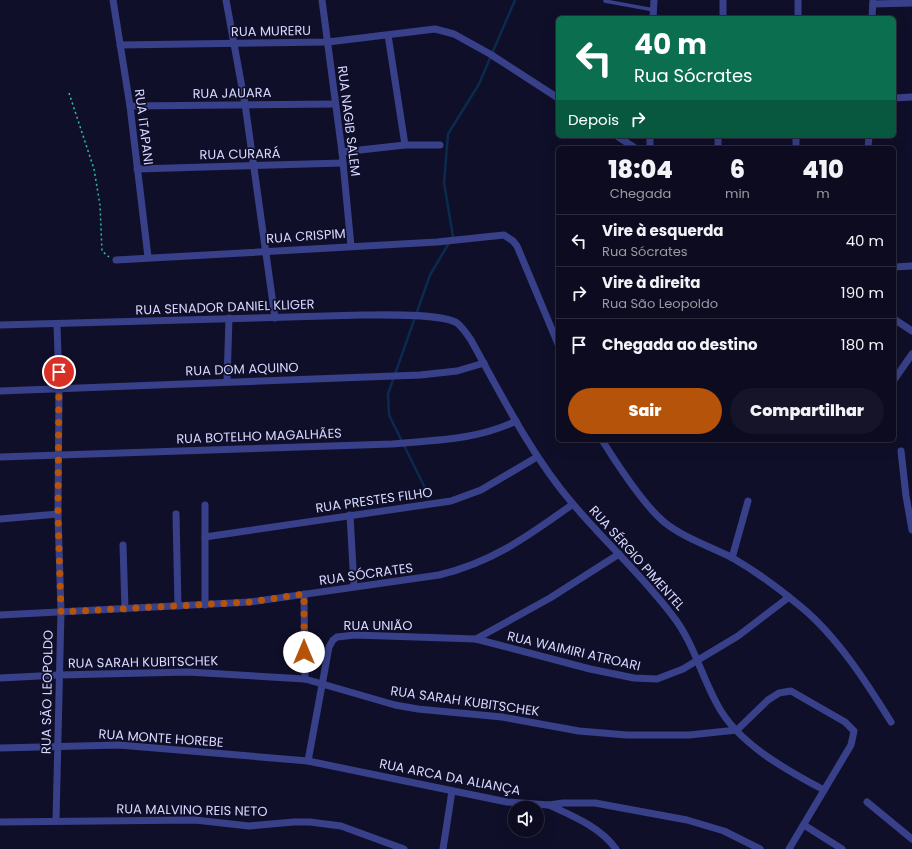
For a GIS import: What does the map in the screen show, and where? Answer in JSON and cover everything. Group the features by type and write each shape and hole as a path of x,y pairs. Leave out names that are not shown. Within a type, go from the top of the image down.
{"street":[{"name":"RUA ITAPANI","path":"113,0 130,106 148,256"},
{"path":"226,0 245,104 267,251 275,318"},
{"name":"RUA NAGIB SALEM","path":"322,0 342,152 351,246"},
{"path":"653,16 655,0"},
{"path":"723,0 723,16"},
{"path":"798,0 798,16"},
{"path":"872,16 873,2 912,3"},
{"name":"RUA MURERU","path":"120,45 328,42 388,35 422,29 435,29 449,33 490,54 556,97"},
{"path":"388,35 405,145"},
{"path":"896,98 912,97"},
{"name":"RUA JAUARA","path":"130,106 335,104"},
{"path":"620,138 632,146"},
{"path":"342,152 405,145 440,145"},
{"name":"RUA CURARÁ","path":"137,169 343,163"},
{"name":"RUA CRISPIM","path":"116,260 148,256 437,242 504,235 517,246 556,339"},
{"path":"896,267 912,266"},
{"name":"RUA SENADOR DANIEL KLIGER","path":"0,325 229,318 409,315 450,320"},
{"path":"227,382 229,318"},
{"name":"RUA SÉRGIO PIMENTEL","path":"450,320 457,323 463,330 484,363 537,457 573,504 673,615 698,660 717,704 730,724 781,766 824,790"},
{"path":"896,320 912,331"},
{"name":"RUA SÃO LEOPOLDO","path":"56,820 61,612 58,514 59,388 57,324"},
{"path":"896,377 912,354"},
{"name":"RUA DOM AQUINO","path":"0,391 441,374 463,370 484,363"},
{"name":"RUA BOTELHO MAGALHÃES","path":"0,457 392,444 446,440 481,435 499,430 516,421"},
{"path":"603,442 619,467 664,521 686,536 732,558 769,582 815,620 838,646 891,722"},
{"path":"901,451 909,494 912,530"},
{"name":"RUA PRESTES FILHO","path":"205,537 451,501 480,490 537,457"},
{"path":"732,558 748,502"},
{"name":"RUA SÓCRATES","path":"0,615 250,602 354,586 414,580 463,570 503,552 573,504"},
{"path":"205,505 205,605"},
{"path":"0,519 58,514"},
{"path":"176,514 178,606"},
{"path":"350,515 354,586"},
{"path":"123,544 125,609"},
{"path":"476,639 550,598 619,554"},
{"path":"304,594 305,679"},
{"name":"RUA WAIMIRI ATROARI","path":"476,639 590,669 647,680 668,676 698,660 738,636 789,598"},
{"name":"RUA UNIÃO","path":"308,761 329,647 333,640 337,637 355,634 476,639"},
{"name":"RUA SARAH KUBITSCHEK","path":"0,678 188,672 305,679 395,705 418,709 502,717 604,734 661,735 737,730"},
{"path":"737,730 768,700 785,690 798,693 845,722 854,731 854,738 789,849"},
{"name":"RUA MONTE HOREBE","path":"0,748 119,745 273,758"},
{"name":"RUA ARCA DA ALIANÇA","path":"273,758 308,761 507,802 549,805 563,803 595,803 687,820 724,831 760,849"},
{"path":"443,849 452,791"},
{"path":"867,802 912,839"},
{"path":"549,805 598,831 616,849"},
{"name":"RUA MALVINO REIS NETO","path":"0,822 56,820 195,820 249,826 294,822 326,824 347,828 404,849"},
{"path":"804,825 842,849"}],"lane":[{"path":"606,2 654,10"}],"path":[{"path":"69,93 96,175 100,205 102,251 110,258 116,260"}],"waterway":[{"path":"426,490 389,415 388,394 430,275 453,236 444,183 448,134 479,84 515,0"}],"route":[{"path":"59,372 58,514 61,612 250,602 304,594 304,652"}]}
